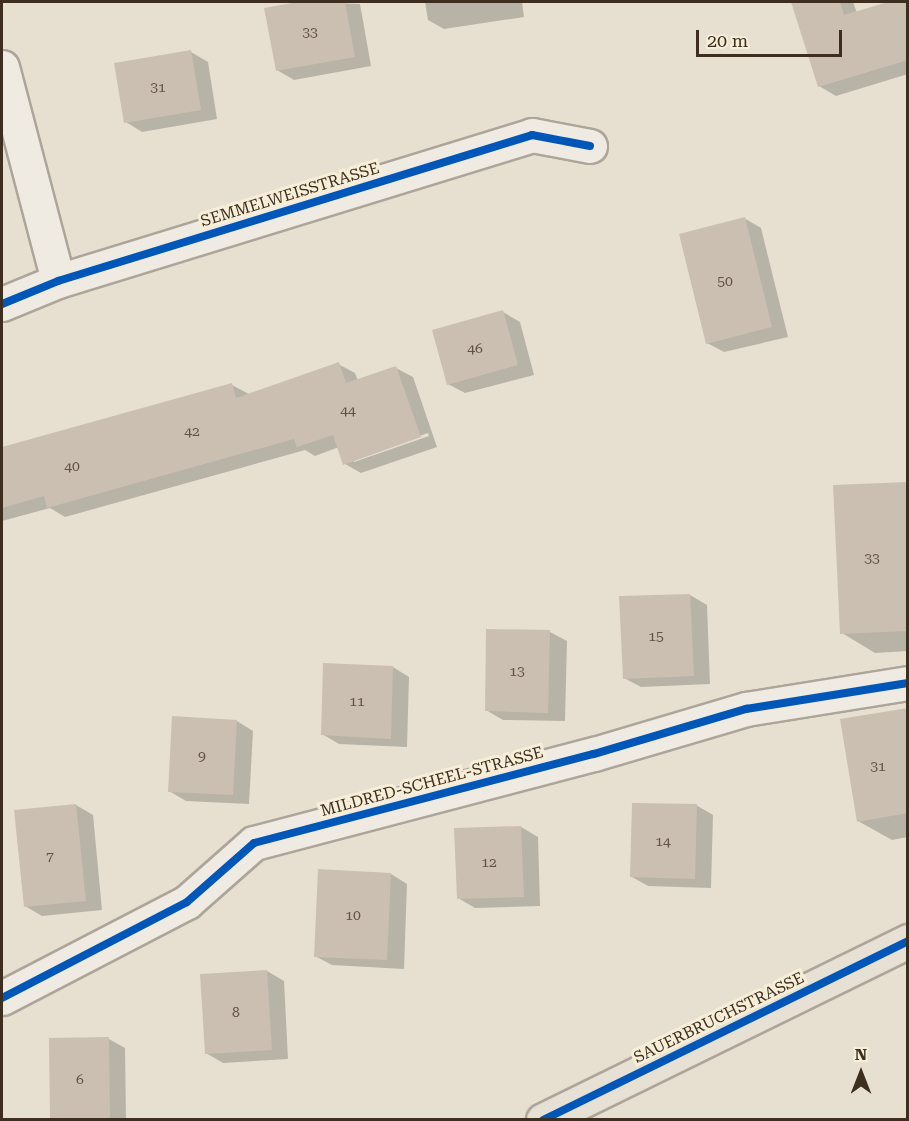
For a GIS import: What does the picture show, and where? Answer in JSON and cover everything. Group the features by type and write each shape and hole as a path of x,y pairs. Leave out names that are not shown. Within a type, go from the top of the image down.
{"main road":[{"name":"SAUERBRUCHSTRASSE","path":"543,1119 908,941"}],"street":[{"path":"2,67 58,280"},
{"name":"SEMMELWEISSTRASSE","path":"2,304 58,280 532,135 590,146"},
{"name":"MILDRED-SCHEEL-STRASSE","path":"2,998 187,903 254,843 594,754 747,710 908,683"}],"building":[{"path":"297,2 345,2 355,57 276,71 264,8"},
{"path":"791,2 840,2 844,15 888,2 908,2 908,60 818,87"},
{"path":"191,50 201,110 124,123 114,63"},
{"path":"745,217 772,327 706,344 679,234"},
{"path":"503,310 518,365 447,385 432,330"},
{"path":"339,362 346,383 396,366 421,437 343,465 333,435 297,447 294,439 47,508 44,496 2,508 2,447 232,383 236,398"},
{"path":"908,482 908,631 840,634 833,485"},
{"path":"690,594 694,676 623,679 619,596"},
{"path":"486,629 550,630 548,713 485,711"},
{"path":"323,663 393,666 391,739 321,735"},
{"path":"908,708 908,813 857,822 840,719"},
{"path":"172,716 237,720 233,795 168,792"},
{"path":"632,803 697,804 695,879 630,877"},
{"path":"76,804 86,901 24,907 14,810"},
{"path":"521,826 524,897 457,899 454,828"},
{"path":"318,869 391,873 387,960 314,957"},
{"path":"267,970 272,1050 205,1054 200,974"},
{"path":"109,1037 110,1119 50,1119 49,1038"}],"cycle path":[{"path":"2,304 58,281 532,135 590,146"},
{"path":"2,998 187,902 254,843 594,754 746,709 908,683"},
{"path":"543,1120 908,941"}]}
